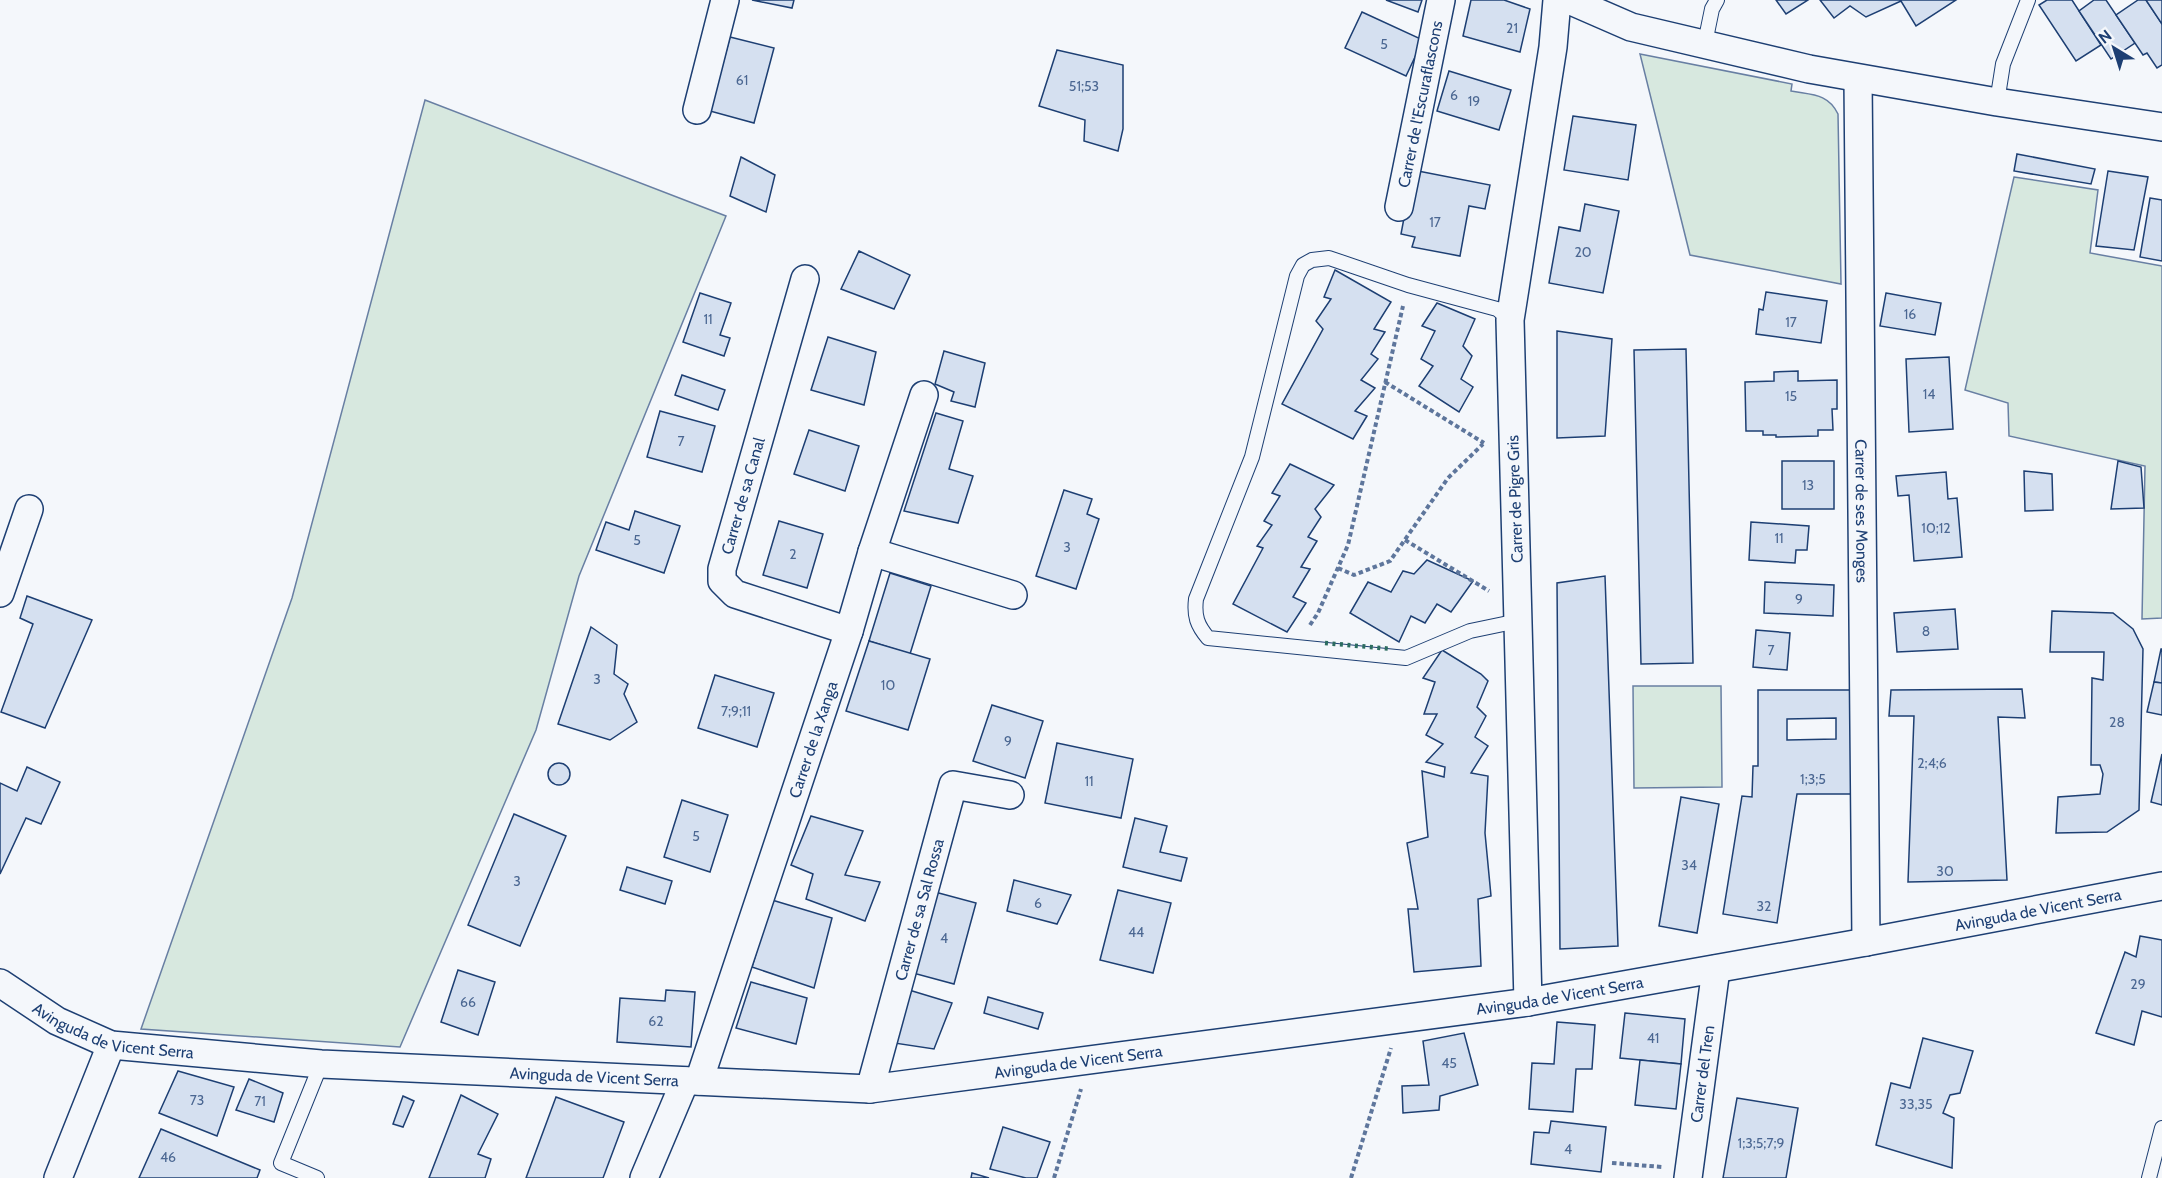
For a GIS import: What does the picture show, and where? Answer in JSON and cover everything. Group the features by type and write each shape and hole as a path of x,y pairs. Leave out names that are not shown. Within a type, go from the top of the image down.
{"street":[{"path":"697,110 725,0"},
{"name":"Carrer de l'Escuraflascons","path":"1399,207 1441,0"},
{"name":"Carrer de Pigre Gris","path":"1528,1002 1510,320 1553,47 1557,0"},
{"path":"1569,0 1631,27 1858,79 2162,127"},
{"name":"Carrer de ses Monges","path":"1858,79 1866,942"},
{"name":"Carrer de sa Canal","path":"805,279 722,569 722,581 735,594 849,631"},
{"name":"Carrer de la Xanga","path":"644,1178 692,1081 849,631 872,552 924,396"},
{"path":"0,593 29,509"},
{"path":"872,552 1013,595"},
{"name":"Carrer de sa Sal Rossa","path":"870,1089 953,785 1010,795"},
{"name":"Avinguda de Vicent Serra","path":"0,983 57,1021 111,1045 321,1064 870,1089 1528,1002 1866,942 2162,886"},
{"name":"Carrer del Tren","path":"1689,1174 1716,969"},
{"path":"58,1178 111,1045"}],"lane":[{"path":"1705,44 1712,9 1717,0"},
{"path":"1997,102 2003,64 2028,0"},
{"path":"1510,320 1497,309 1408,285 1329,258 1312,260 1303,265 1297,276 1252,457 1196,599 1194,612 1198,626 1208,638 1406,658 1470,631 1518,621"},
{"path":"316,1178 281,1163 321,1064"},
{"path":"2148,1178 2162,1128"}],"path":[{"path":"1308,629 1318,613 1348,545 1408,285"},
{"path":"1385,382 1484,443 1513,447"},
{"path":"1338,568 1354,575 1390,561 1448,478 1484,443"},
{"path":"1405,540 1494,594 1517,592"},
{"path":"1351,1178 1400,1019"},
{"path":"1054,1178 1090,1060"},
{"path":"1612,1163 1689,1174"}],"shaded area":[{"path":"1640,54 1792,84 1791,91 1818,96 1834,107 1838,114 1841,284 1690,255"},
{"path":"425,100 726,216 579,576 536,730 400,1047 141,1029 292,598"},
{"path":"2014,177 2098,190 2090,253 2162,266 2162,618 2142,619 2145,466 2009,436 2008,403 1965,390"},
{"path":"1633,686 1721,686 1722,787 1634,788"}],"building":[{"path":"752,0 794,0 792,8"},
{"path":"1386,0 1422,0 1418,12"},
{"path":"1471,0 1504,0 1530,9 1520,52 1463,36"},
{"path":"1776,0 1808,0 1786,14"},
{"path":"1820,0 1956,0 1916,26 1901,1 1866,17 1850,6 1834,18"},
{"path":"2047,0 2072,0 2101,45 2076,61 2039,5"},
{"path":"2094,0 2106,0 2135,43 2111,59 2079,11"},
{"path":"2138,0 2146,0 2162,24 2162,65 2157,68 2147,53 2143,55 2116,15"},
{"path":"2146,0 2162,0 2162,24"},
{"path":"1362,12 1423,40 1406,76 1345,48"},
{"path":"730,37 774,48 754,123 710,111"},
{"path":"1057,50 1123,65 1123,129 1118,151 1084,141 1085,120 1039,106"},
{"path":"1449,71 1511,90 1499,130 1437,111"},
{"path":"1573,116 1636,125 1628,180 1564,170"},
{"path":"2017,154 2095,169 2091,184 2014,171"},
{"path":"741,157 775,175 766,212 730,196"},
{"path":"1418,171 1490,185 1485,209 1469,206 1460,256 1412,247 1415,237 1401,234 1410,186"},
{"path":"2108,171 2148,177 2134,250 2096,246"},
{"path":"2150,198 2162,200 2162,261 2140,257"},
{"path":"1585,204 1619,211 1603,293 1549,283 1559,227 1580,231"},
{"path":"859,251 910,275 894,309 841,289"},
{"path":"1335,270 1391,302 1374,329 1385,332 1371,354 1378,359 1361,380 1375,388 1355,411 1367,416 1353,439 1282,404 1323,329 1316,321 1331,299 1324,297"},
{"path":"1766,292 1827,301 1821,343 1756,334 1759,309 1763,310"},
{"path":"700,293 731,303 720,335 730,338 724,356 683,342"},
{"path":"1886,293 1941,303 1935,335 1880,326"},
{"path":"1437,303 1475,319 1463,346 1472,356 1461,379 1473,387 1459,412 1419,386 1433,366 1421,359 1435,331 1422,326"},
{"path":"1557,331 1612,339 1605,436 1557,438"},
{"path":"828,337 876,352 864,405 811,390"},
{"path":"1686,349 1693,663 1641,664 1634,350"},
{"path":"944,351 985,363 975,407 951,401 954,392 935,384"},
{"path":"1949,357 1953,429 1909,432 1906,359"},
{"path":"1798,371 1798,381 1837,380 1837,409 1832,409 1833,430 1818,430 1818,436 1776,437 1776,435 1763,435 1763,431 1746,431 1745,382 1774,381 1774,372"},
{"path":"682,375 725,390 718,410 675,395"},
{"path":"660,411 715,426 702,472 647,457"},
{"path":"936,413 963,421 949,469 973,476 958,523 904,511"},
{"path":"809,430 859,446 845,491 794,474"},
{"path":"1782,461 1834,461 1834,509 1782,509"},
{"path":"2118,461 2141,467 2144,508 2111,509"},
{"path":"1290,464 1334,485 1315,509 1321,517 1308,537 1317,541 1301,567 1310,569 1293,597 1306,603 1287,632 1233,604 1263,548 1257,546 1272,525 1264,521 1280,496 1272,493"},
{"path":"2024,471 2052,474 2053,510 2025,511"},
{"path":"1946,472 1948,499 1957,498 1962,557 1914,561 1909,495 1898,496 1896,476"},
{"path":"1064,490 1092,499 1087,514 1099,519 1076,589 1036,576"},
{"path":"635,511 680,526 664,573 596,550 606,522 629,530"},
{"path":"779,521 823,534 807,588 763,575"},
{"path":"1751,522 1809,526 1807,550 1796,550 1795,563 1749,560"},
{"path":"1427,560 1473,581 1451,612 1437,604 1425,623 1411,616 1399,642 1350,613 1368,582 1391,592 1403,571 1414,574"},
{"path":"890,573 931,586 910,654 869,641"},
{"path":"1605,576 1618,946 1560,949 1557,583"},
{"path":"1765,582 1834,585 1833,616 1764,613"},
{"path":"27,596 92,620 45,728 1,712 33,624 20,618"},
{"path":"1955,609 1958,649 1897,652 1894,613"},
{"path":"2052,611 2113,613 2133,629 2143,649 2139,810 2107,832 2056,833 2058,797 2100,794 2103,774 2100,765 2091,765 2092,678 2103,680 2104,652 2050,652"},
{"path":"591,627 617,645 614,674 628,684 624,694 637,722 610,740 558,724"},
{"path":"1756,630 1790,633 1787,670 1753,667"},
{"path":"869,641 930,659 908,730 846,711"},
{"path":"2162,649 2162,683 2154,682"},
{"path":"1442,650 1481,674 1488,681 1477,707 1486,716 1475,737 1488,746 1471,773 1488,776 1485,833 1491,896 1478,899 1481,966 1414,972 1408,909 1418,909 1407,843 1428,837 1422,771 1444,777 1445,767 1426,762 1443,744 1426,735 1437,714 1424,714 1435,682 1423,678"},
{"path":"715,675 774,693 757,747 698,728"},
{"path":"2154,682 2162,683 2162,715 2147,712"},
{"path":"2022,689 2025,718 1998,717 2007,880 1908,882 1914,716 1889,716 1891,690"},
{"path":"1758,690 1852,690 1853,794 1797,794 1777,923 1723,914 1742,796 1752,797 1753,766 1758,766","holes":["1836,718 1836,739 1787,740 1787,719"]},
{"path":"992,705 1043,721 1025,778 973,761"},
{"path":"1057,743 1133,759 1121,818 1045,803"},
{"path":"2162,754 2162,805 2151,802"},
{"path":"559,763 567,766 570,774 567,782 559,785 551,782 548,774 551,766"},
{"path":"27,767 60,782 41,824 26,818 0,874 0,783 17,791"},
{"path":"1681,797 1719,804 1697,933 1659,926"},
{"path":"682,800 728,815 710,872 664,857"},
{"path":"514,814 566,836 520,946 468,925"},
{"path":"811,816 863,831 845,875 880,882 865,921 806,899 813,874 791,865"},
{"path":"1135,818 1167,826 1160,852 1187,858 1181,881 1123,867"},
{"path":"627,867 672,881 665,904 620,890"},
{"path":"1014,880 1071,895 1057,924 1007,911"},
{"path":"1118,890 1171,903 1153,973 1100,960"},
{"path":"935,892 976,903 954,984 913,973"},
{"path":"772,900 832,918 814,988 752,967"},
{"path":"2140,936 2162,940 2162,1017 2142,1011 2134,1045 2096,1033 2125,952 2136,957"},
{"path":"458,970 495,982 478,1035 441,1022"},
{"path":"751,982 807,998 796,1044 736,1028"},
{"path":"666,990 695,992 691,1047 617,1042 620,998 665,1001"},
{"path":"909,990 952,1003 934,1049 894,1043"},
{"path":"988,997 1043,1013 1038,1029 984,1013"},
{"path":"1625,1013 1685,1019 1681,1064 1620,1058"},
{"path":"1557,1022 1595,1025 1592,1069 1576,1069 1573,1112 1529,1109 1532,1063 1554,1064"},
{"path":"1464,1033 1478,1085 1440,1096 1439,1110 1403,1113 1402,1086 1429,1085 1423,1041"},
{"path":"1923,1038 1973,1051 1960,1093 1950,1095 1943,1113 1954,1118 1952,1168 1876,1145 1891,1083 1910,1088"},
{"path":"1640,1060 1681,1064 1676,1109 1635,1105"},
{"path":"178,1071 234,1087 217,1136 159,1113"},
{"path":"249,1079 283,1093 274,1122 236,1110"},
{"path":"461,1095 498,1114 478,1154 491,1159 485,1178 429,1178"},
{"path":"403,1096 414,1101 403,1127 393,1124"},
{"path":"556,1097 624,1122 603,1178 526,1178"},
{"path":"1737,1098 1798,1108 1786,1178 1723,1178"},
{"path":"1551,1121 1606,1127 1601,1172 1531,1164 1534,1132 1549,1133"},
{"path":"1003,1127 1050,1142 1037,1178 1026,1178 990,1169"},
{"path":"161,1129 260,1170 257,1178 139,1178"},
{"path":"972,1173 989,1178 971,1178"}],"hedge":[{"path":"1325,643 1392,649"}]}
